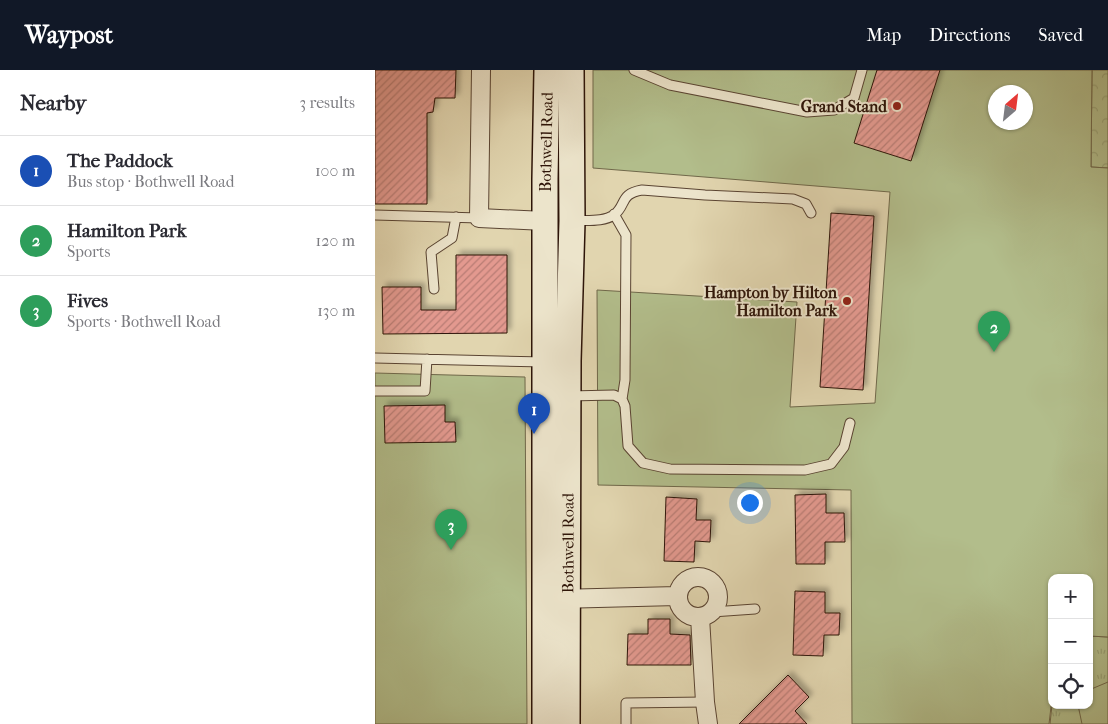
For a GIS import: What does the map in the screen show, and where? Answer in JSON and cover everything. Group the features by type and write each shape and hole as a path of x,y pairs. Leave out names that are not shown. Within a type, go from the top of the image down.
{"main road":[{"name":"Bothwell Road","path":"547,70 545,221 557,362 556,599 567,724"},
{"name":"Bothwell Road","path":"545,724 556,599 569,396 557,362 572,221 571,70"},
{"path":"545,221 572,221"}],"street":[{"path":"481,70 479,218 545,221"},
{"path":"693,577 707,578 716,587 718,600 706,614 693,617 681,609 677,596 679,589 687,579 693,577"},
{"path":"556,599 677,596"},
{"path":"706,614 705,702 708,724"}],"lane":[{"path":"634,70 670,85 807,112 834,110 853,98 862,70"},
{"path":"572,221 599,220 614,214 627,195 633,191 642,190 793,199 806,204 811,213"},
{"path":"614,214 626,235 625,380 622,400 625,406 628,446 643,463 670,469 805,470 831,464 844,447 850,423"},
{"path":"375,215 479,218"},
{"path":"434,289 431,252 452,238 456,217"},
{"path":"375,358 557,362"},
{"path":"375,391 425,391 427,359"},
{"path":"569,396 614,396 622,400"},
{"path":"706,614 755,609"},
{"path":"626,724 626,703 705,702"}],"green space":[{"path":"593,70 1092,70 1091,167 1108,168 1108,637 1093,636 1093,574 1048,574 1048,709 1051,709 1049,724 852,724 851,490 598,485 597,290 797,302 790,407 875,403 890,192 593,168"},
{"path":"1092,70 1108,70 1108,168 1091,167"},
{"path":"375,373 525,377 527,724 375,724"},
{"path":"1093,636 1108,637 1108,724 1050,724 1052,709 1093,709"},
{"path":"1108,682 1108,724 1082,724 1079,709 1093,709 1093,688"}],"building":[{"path":"375,70 456,70 455,98 435,98 433,112 427,113 427,204 375,204"},
{"name":"Grand Stand","path":"877,70 940,70 911,161 854,143"},
{"name":"Hampton by Hilton Hamilton Park","path":"831,213 874,216 863,390 820,387"},
{"path":"456,255 507,255 507,333 383,334 382,287 421,287 421,310 456,310"},
{"path":"445,405 445,422 455,422 456,442 385,443 384,406"},
{"path":"826,494 826,513 844,513 845,542 825,542 825,564 796,564 795,495"},
{"path":"666,497 697,499 696,520 711,520 710,542 695,541 694,562 664,561"},
{"path":"795,591 825,592 825,613 840,613 839,635 824,635 823,656 793,655"},
{"path":"648,619 670,619 670,634 690,635 691,665 627,665 628,634 648,634"},
{"path":"788,675 809,697 795,711 807,724 739,724"}],"place":[{"name":"Grand Stand","path":"897,106"},
{"name":"Hampton by Hilton Hamilton Park","path":"847,301"},
{"name":"Hamilton Park","path":"994,352"},
{"name":"The Paddock","path":"534,434"},
{"name":"Fives","path":"451,550"}]}
